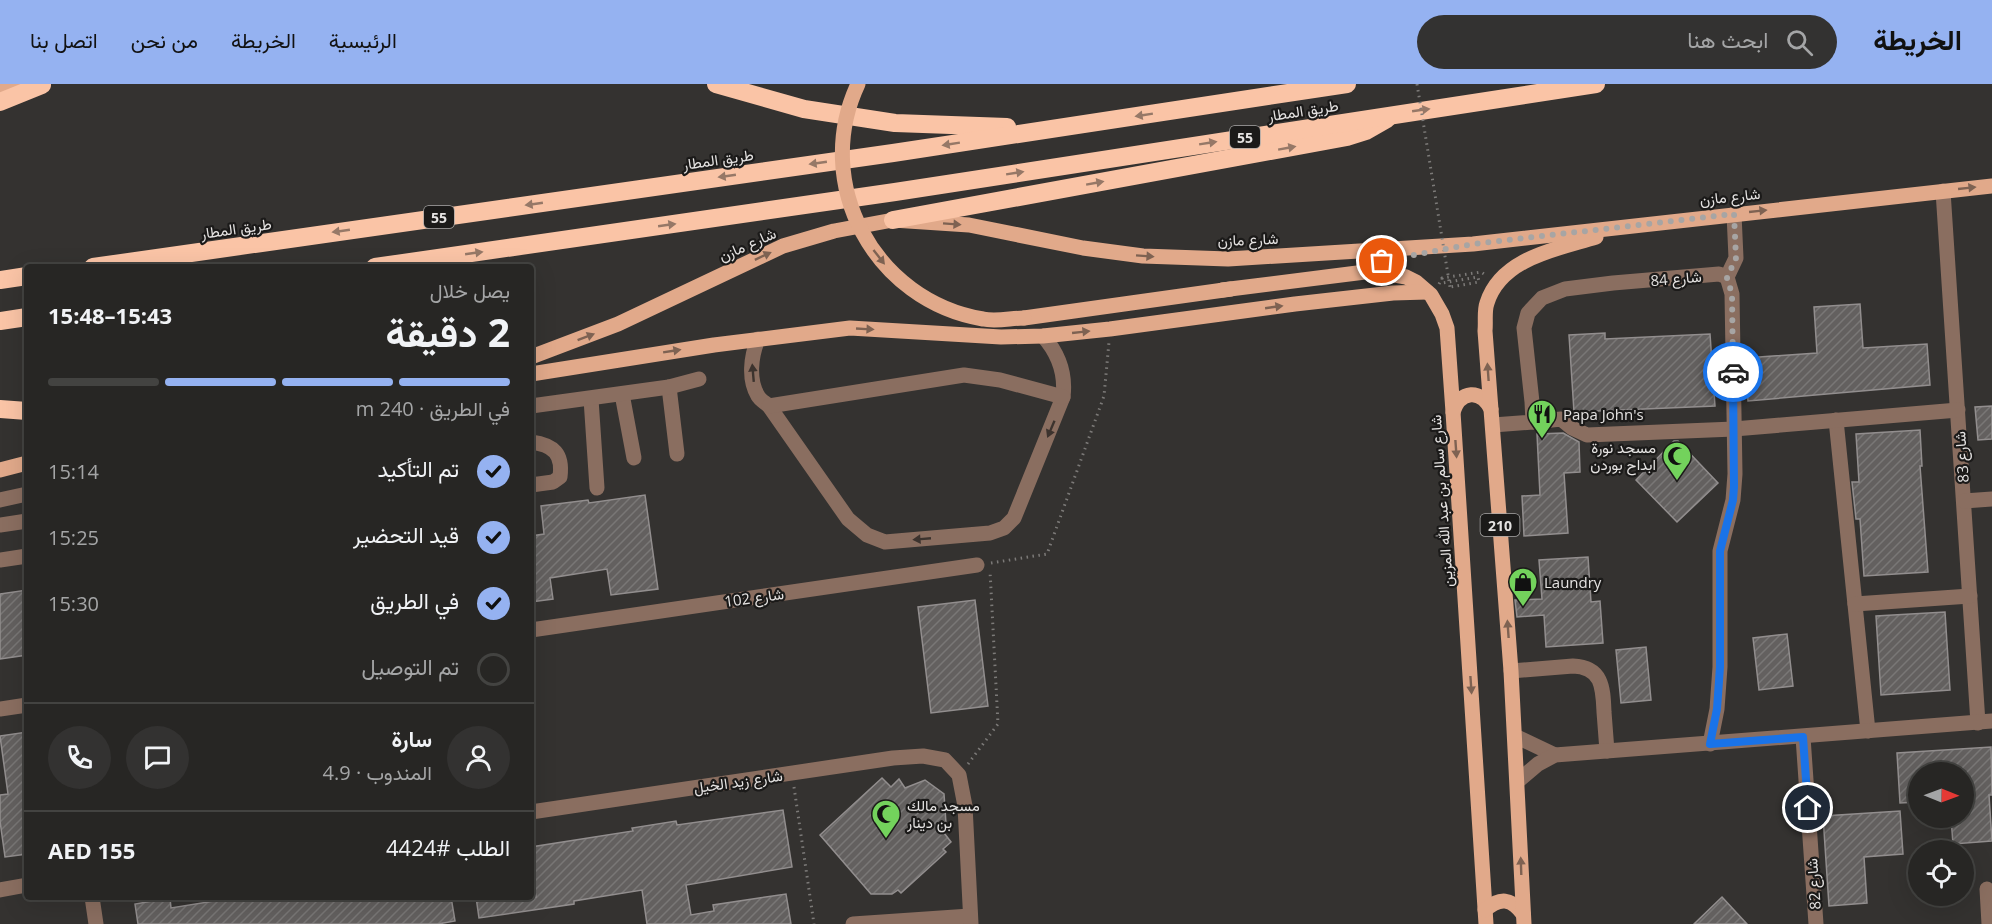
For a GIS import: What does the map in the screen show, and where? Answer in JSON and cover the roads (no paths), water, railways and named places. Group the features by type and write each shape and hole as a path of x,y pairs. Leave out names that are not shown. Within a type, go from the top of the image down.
{"highway":[{"path":"716,84 804,109 895,123 1047,129"},
{"name":"طريق المطار","path":"114,264 1347,84"},
{"name":"طريق المطار","path":"396,264 895,192 1596,84"},
{"path":"0,102 46,85"},
{"path":"893,220 1347,137 1366,131 1395,114"},
{"path":"0,280 24,276"},
{"path":"0,321 24,317"},
{"path":"0,409 24,411"}],"main road":[{"path":"858,84 849,102 842,142 844,184 857,224 879,259 909,288 944,309 985,320 1024,318 1222,291 1473,244"},
{"path":"0,91 46,85"},
{"name":"شارع مازن","path":"534,356 618,324 783,246 834,231 893,220 969,225 1083,248 1143,256 1227,259 1473,244 1992,186"},
{"name":"210","path":"1523,919 1518,781 1486,304 1497,282 1518,265 1537,254 1637,225"},
{"name":"شارع سالم بن عبد الله المزين","path":"1222,291 1373,271 1406,277 1429,293 1443,314 1447,328 1453,412 1485,917"},
{"path":"534,374 758,339 850,328 1001,337 1043,336 1295,304 1394,293 1429,293"},
{"path":"1453,412 1462,397 1471,394 1487,401 1492,417"},
{"path":"0,470 24,464"},
{"path":"1485,917 1494,902 1505,900 1516,905 1523,919"}],"street":[{"name":"شارع 83","path":"1942,191 1970,596 1985,722"},
{"path":"1710,744 1717,709 1720,667 1720,551 1733,500 1732,294 1727,278 1736,258 1734,214"},
{"name":"شارع 84","path":"1533,422 1524,328 1528,313 1542,298 1565,289 1612,283 1719,274 1727,278"},
{"path":"758,339 752,358 753,378 759,398 769,406 848,519 867,535 885,542 990,533 1004,528 1014,518 1063,397 1062,367 1058,355 1043,336"},
{"path":"769,406 964,375 994,378 1063,397"},
{"path":"534,406 669,387 699,379"},
{"path":"669,387 677,454"},
{"path":"622,394 634,458"},
{"path":"591,399 597,488"},
{"path":"1492,417 1533,422 1562,419 1572,428 1587,435 1734,429 1958,410"},
{"path":"1836,420 1868,731"},
{"path":"534,443 549,446 562,465 560,477 553,483 534,485"},
{"path":"0,500 24,495"},
{"path":"1964,501 1992,499"},
{"path":"0,525 24,521"},
{"path":"0,560 24,556"},
{"name":"شارع 102","path":"534,630 983,564"},
{"path":"1855,604 1970,596"},
{"path":"1511,671 1573,666 1592,672 1603,690 1607,751"},
{"path":"0,709 24,705"},
{"path":"1518,781 1538,764 1555,755 1985,722"},
{"path":"1515,736 1555,755"},
{"name":"شارع 82","path":"1803,737 1816,924"},
{"name":"شارع زيد الخيل","path":"534,811 893,758 923,756 945,760 959,775 965,806 970,920"},
{"path":"0,890 24,886"},
{"path":"1987,889 1989,924"},
{"path":"92,900 96,924"},
{"path":"853,924 970,920"}],"place":[{"name":"Papa John's","path":"1542,440"},
{"name":"مسجد نورة ابداح بوردن","path":"1677,482"},
{"name":"Laundry","path":"1523,608"},
{"name":"مسجد مالك بن دينار","path":"886,840"}]}
